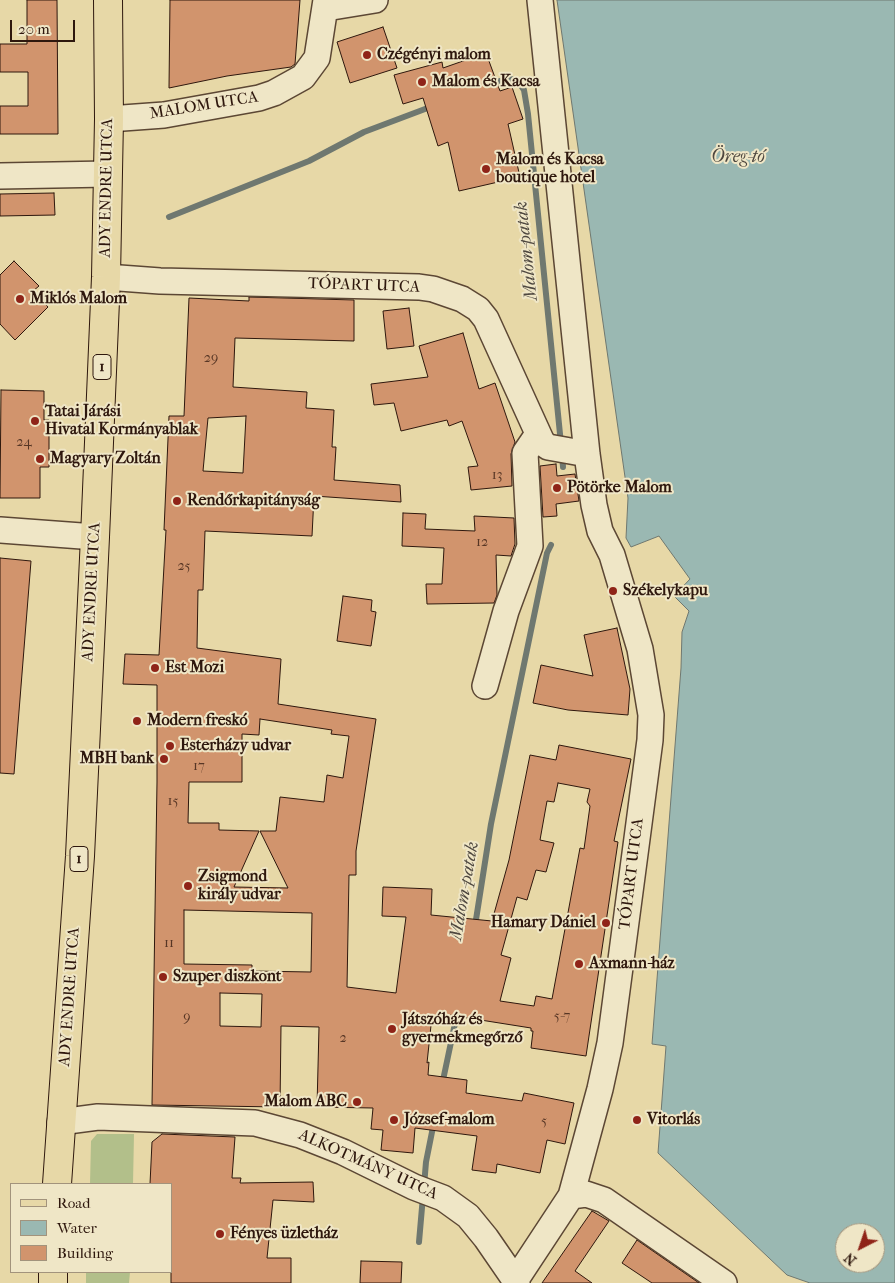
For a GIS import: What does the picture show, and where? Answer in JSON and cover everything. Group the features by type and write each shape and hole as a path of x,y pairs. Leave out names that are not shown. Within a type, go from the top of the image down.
{"main road":[{"name":"ADY ENDRE UTCA","path":"57,1183 80,856 95,537 106,277 109,119 108,0"}],"street":[{"path":"326,4 375,0"},
{"name":"TÓPART UTCA","path":"540,0 560,446"},
{"name":"MALOM UTCA","path":"109,119 164,115 259,98 274,93 304,76 317,58 326,4"},
{"path":"0,176 108,174"},
{"name":"TÓPART UTCA","path":"106,277 160,281 419,287 433,289 462,299 478,309 486,319 594,505 600,531 612,556 640,649 651,715 650,740 610,1042 600,1090 571,1196 516,1282"},
{"path":"485,686 506,611 530,546 525,453 560,446"},
{"path":"0,530 95,537"},
{"name":"ALKOTMÁNY UTCA","path":"60,1122 98,1117 256,1123 300,1135 335,1148 422,1190 443,1198 468,1216 486,1238 516,1282"},
{"path":"571,1196 586,1194 604,1200 724,1283"}],"green space":[{"path":"97,1134 134,1134 133,1183 90,1183 91,1141"},
{"path":"86,1273 130,1273 129,1283 86,1283"}],"water":[{"name":"Öreg-tó","path":"557,0 895,0 895,1283 810,1283 787,1275 658,1153 666,1046 652,1044 681,668 682,632 689,611 674,596 690,579 659,536 631,547 626,538 628,498"}],"building":[{"path":"27,0 57,0 58,134 0,134 0,106 28,106 28,72 0,72 0,44 27,44"},
{"path":"170,0 300,0 295,64 291,67 227,76 169,88"},
{"name":"Czégényi malom","path":"383,27 397,68 350,83 337,42"},
{"path":"486,53 500,91 512,87 523,119 508,124 520,177 459,191 448,142 438,146 423,98 403,104 394,75 442,62 443,68"},
{"path":"54,193 55,215 0,216 0,194"},
{"name":"Miklós Malom","path":"14,261 39,286 33,291 48,307 15,340 0,324 0,275"},
{"path":"249,297 354,300 354,341 235,338 233,387 307,392 306,408 334,410 332,447 336,447 334,480 400,485 401,502 314,496 312,536 205,531 203,590 198,590 197,648 281,659 278,704 376,719 356,851 356,875 349,875 347,987 396,993 406,917 382,916 383,887 432,889 431,915 492,921 509,860 530,755 556,760 559,745 631,759 614,841 618,842 586,1056 531,1048 533,1031 531,1031 531,1028 449,1015 449,1018 432,1016 427,1063 429,1062 428,1075 467,1080 466,1093 522,1101 524,1093 574,1103 565,1144 547,1140 540,1173 497,1164 496,1173 472,1170 477,1136 415,1128 413,1153 381,1150 383,1130 371,1129 373,1108 317,1107 319,1027 281,1026 280,1107 152,1105 157,685 123,684 125,654 159,655 166,530 164,530 169,416 184,416 189,298 249,301","holes":["246,416 243,473 203,471 208,418","260,719 332,730 331,734 349,736 343,778 327,775 324,802 280,797 276,831 260,831 288,888 234,887 259,831 219,830 219,823 188,823 189,782 242,782 242,734 259,735","558,783 590,789 587,802 590,806 584,849 580,848 552,999 536,996 534,1006 500,1001 511,958 501,955 517,897 527,900 536,870 546,872 554,843 540,840 547,801 554,802","184,910 312,913 311,972 252,971 252,965 184,964","220,993 262,994 261,1027 220,1026"]},
{"path":"409,308 414,346 387,349 383,311"},
{"path":"463,333 479,389 495,383 515,442 511,454 512,486 471,490 468,467 478,466 462,421 449,426 447,420 401,431 394,403 374,405 371,384 428,377 419,346"},
{"path":"1,390 44,391 44,420 49,420 49,467 40,467 40,498 0,498"},
{"name":"Pötörke Malom","path":"556,464 557,476 575,474 579,501 556,504 557,516 543,517 540,466"},
{"path":"403,513 426,514 425,529 475,531 474,516 514,518 515,544 511,556 496,555 497,595 494,603 427,604 426,584 442,584 444,548 402,546"},
{"path":"0,558 31,561 14,774 0,773"},
{"path":"343,596 372,600 371,611 376,612 371,646 337,641"},
{"path":"617,628 630,689 628,715 568,710 533,703 541,665 593,676 584,635"},
{"path":"162,1134 235,1137 232,1178 241,1178 240,1183 313,1182 314,1202 273,1200 267,1258 291,1258 291,1283 171,1283 172,1183 150,1183 152,1142"},
{"path":"592,1211 609,1221 575,1271 592,1283 542,1283"},
{"path":"637,1240 699,1283 652,1283 622,1263"},
{"path":"361,1261 402,1262 401,1283 360,1283"}],"waterway":[{"name":"Malom-patak","path":"489,85 508,78 518,81 524,90 561,444"},
{"name":"Malom-patak","path":"169,217 309,161 364,132 433,106"},
{"name":"Malom-patak","path":"562,454 563,467"},
{"name":"Malom-patak","path":"475,926 491,824 547,553 551,545"},
{"name":"Malom-patak","path":"442,1085 458,1009"},
{"name":"Malom-patak","path":"424,1186 426,1162 434,1122"},
{"name":"Malom-patak","path":"419,1242 423,1196"}],"place":[{"name":"Czégényi malom","path":"367,55"},
{"name":"Malom és Kacsa","path":"422,82"},
{"name":"Malom és Kacsa boutique hotel","path":"486,169"},
{"name":"Miklós Malom","path":"20,299"},
{"name":"Tatai Járási Hivatal Kormányablak","path":"35,421"},
{"name":"Magyary Zoltán","path":"40,459"},
{"name":"Pötörke Malom","path":"557,488"},
{"name":"Rendőrkapitányság","path":"177,501"},
{"name":"Székelykapu","path":"613,591"},
{"name":"Est Mozi","path":"155,668"},
{"name":"Modern freskó","path":"137,721"},
{"name":"Esterházy udvar","path":"170,746"},
{"name":"MBH bank","path":"164,759"},
{"name":"Zsigmond király udvar","path":"188,886"},
{"name":"Hamary Dániel","path":"606,923"},
{"name":"Axmann-ház","path":"579,964"},
{"name":"Szuper diszkont","path":"163,977"},
{"name":"Játszóház és gyermekmegőrző","path":"392,1029"},
{"name":"Malom ABC","path":"357,1102"},
{"name":"József-malom","path":"394,1120"},
{"name":"Vitorlás","path":"637,1120"},
{"name":"Fényes üzletház","path":"220,1234"}]}
